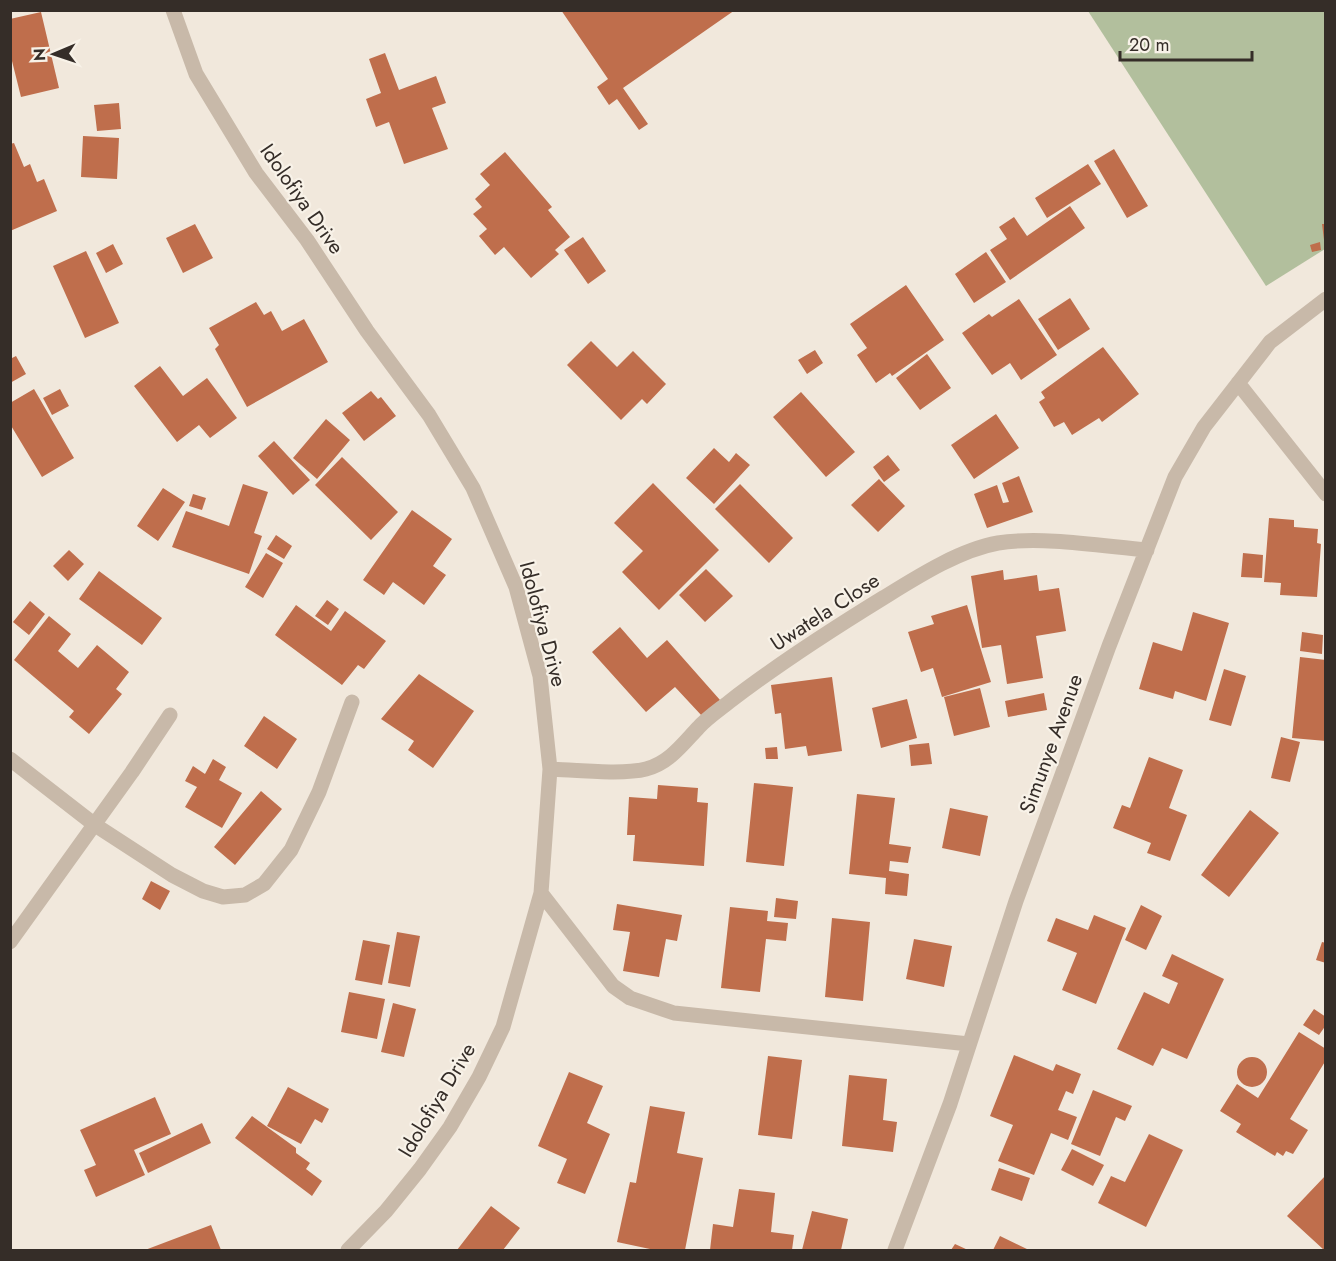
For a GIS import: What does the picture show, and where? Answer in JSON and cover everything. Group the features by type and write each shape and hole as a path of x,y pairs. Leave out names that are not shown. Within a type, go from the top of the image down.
{"street":[{"name":"Idolofiya Drive","path":"173,10 196,74 256,173 307,240 367,331 429,416 473,488 516,587 540,676 550,769 542,893 503,1027 479,1077 450,1127 386,1211 348,1251"},
{"name":"Simunye Avenue","path":"895,1251 950,1104 1016,901 1109,646 1175,477 1204,427 1270,342 1326,299"},
{"path":"1238,383 1326,494"},
{"name":"Uwatela Close","path":"550,769 634,771 645,770 663,763 681,748 699,726 729,702 834,628 917,577 955,558 997,543 1040,541 1147,550"},
{"path":"10,759 94,825 172,876 203,891 223,897 245,895 264,884 291,850 319,792 352,702"},
{"path":"10,942 170,715"},
{"path":"542,893 613,986 630,998 674,1013 969,1044"}],"green space":[{"path":"1088,11 1325,11 1325,249 1266,286"}],"building":[{"path":"561,10 735,10 623,88 648,124 639,130 617,99 609,105 597,87 608,79"},
{"path":"41,12 59,88 21,97 10,53 10,19"},
{"path":"385,53 399,90 436,76 446,103 432,108 448,149 404,164 389,122 376,127 366,99 381,93 369,59"},
{"path":"119,103 121,129 97,131 94,105"},
{"path":"83,136 119,138 117,179 81,177"},
{"path":"14,143 24,167 30,164 37,182 44,179 57,211 10,231 10,144"},
{"path":"1114,149 1148,206 1127,218 1094,161"},
{"path":"505,152 552,207 548,210 570,237 555,250 559,254 531,278 504,247 495,255 479,236 487,229 473,214 482,207 475,199 490,185 480,174"},
{"path":"1088,164 1101,184 1047,218 1035,198"},
{"path":"1070,206 1085,228 1010,280 990,250 1007,239 999,227 1014,217 1027,236"},
{"path":"195,224 213,258 183,273 166,238"},
{"path":"1322,224 1326,224 1326,240 1324,240"},
{"path":"583,237 606,271 588,284 564,250"},
{"path":"1320,242 1321,250 1312,252 1310,245"},
{"path":"113,244 123,264 106,273 96,253"},
{"path":"86,251 119,323 85,338 53,266"},
{"path":"986,252 1006,282 974,303 955,274"},
{"path":"906,285 944,340 892,376 890,373 876,383 857,355 867,348 850,324"},
{"path":"1070,298 1090,329 1058,350 1038,319"},
{"path":"1019,299 1057,355 1021,380 1010,363 992,375 962,333 989,314 992,317"},
{"path":"256,302 264,315 271,311 282,331 304,319 328,362 247,407 215,349 219,345 209,328"},
{"path":"591,341 617,367 633,351 666,384 647,404 642,399 621,420 567,365"},
{"path":"1103,347 1139,394 1102,422 1099,418 1072,435 1064,422 1054,427 1039,402 1045,398 1041,392"},
{"path":"815,350 823,363 807,374 798,360"},
{"path":"927,354 951,388 920,410 896,378"},
{"path":"16,356 26,374 10,383 10,359"},
{"path":"160,366 183,396 207,378 237,418 210,438 199,425 177,442 134,386"},
{"path":"34,389 74,458 42,477 10,424 10,403"},
{"path":"60,389 69,406 52,415 43,398"},
{"path":"371,391 378,399 381,397 396,416 364,441 342,413"},
{"path":"801,392 855,452 826,477 773,417"},
{"path":"996,414 1019,448 974,479 951,445"},
{"path":"326,419 350,440 317,479 293,458"},
{"path":"274,441 310,480 293,495 258,456"},
{"path":"714,448 729,462 736,453 750,465 714,504 686,478"},
{"path":"888,455 900,470 884,482 873,467"},
{"path":"342,457 398,512 371,540 315,485"},
{"path":"1019,476 1033,512 987,528 974,494 997,485 1003,503 1009,502 1002,483"},
{"path":"879,479 905,506 878,532 851,505"},
{"path":"653,483 719,550 659,610 622,572 643,551 614,523"},
{"path":"243,484 268,492 254,533 262,536 249,574 172,547 186,511 229,526"},
{"path":"740,484 793,538 769,563 715,509"},
{"path":"163,488 185,502 158,541 137,526"},
{"path":"193,494 206,498 202,510 189,506"},
{"path":"412,510 452,539 433,566 446,575 424,605 393,582 384,595 363,580"},
{"path":"1269,518 1294,520 1294,527 1318,529 1317,543 1321,544 1317,597 1280,595 1281,583 1264,582"},
{"path":"276,535 292,546 284,559 267,549"},
{"path":"69,550 84,564 68,581 53,566"},
{"path":"266,553 283,563 263,598 245,587"},
{"path":"1243,553 1263,555 1262,578 1241,577"},
{"path":"706,569 733,596 705,622 679,595"},
{"path":"1003,570 1004,580 1037,575 1039,591 1059,588 1066,631 1036,636 1043,678 1007,684 1001,645 982,648 971,576"},
{"path":"99,571 162,618 142,645 79,599"},
{"path":"327,600 339,609 328,625 315,616"},
{"path":"30,601 45,614 29,635 13,622"},
{"path":"296,605 331,631 345,611 386,641 364,669 358,665 342,685 275,635"},
{"path":"967,605 991,682 942,697 933,668 921,672 908,632 934,624 931,616"},
{"path":"1193,612 1229,623 1206,701 1175,691 1173,699 1139,689 1153,642 1182,651"},
{"path":"49,616 71,634 58,651 78,668 97,645 129,672 116,689 122,694 89,734 69,717 74,711 14,660"},
{"path":"620,627 647,658 667,640 720,700 702,716 675,687 646,712 592,652"},
{"path":"1302,632 1323,635 1322,654 1300,651"},
{"path":"1300,657 1326,660 1326,741 1292,738"},
{"path":"1224,669 1246,676 1231,726 1209,720"},
{"path":"419,674 474,711 433,768 408,750 414,741 381,719"},
{"path":"832,677 842,751 808,756 806,746 785,749 781,713 775,714 771,685"},
{"path":"980,688 990,727 954,736 944,697"},
{"path":"1044,693 1047,710 1008,717 1005,701"},
{"path":"907,699 917,738 881,748 872,708"},
{"path":"264,716 297,739 277,769 244,746"},
{"path":"1281,737 1300,742 1290,782 1271,778"},
{"path":"929,743 932,764 911,766 909,745"},
{"path":"777,747 778,759 766,759 765,748"},
{"path":"1149,757 1183,770 1169,808 1187,815 1170,861 1147,853 1151,843 1113,828 1122,805 1130,808"},
{"path":"213,759 226,767 219,780 242,793 222,828 185,807 197,787 185,781 193,766 205,774"},
{"path":"754,783 793,787 784,866 746,862"},
{"path":"658,785 698,788 697,802 708,803 704,866 633,861 635,835 627,835 629,797 657,799"},
{"path":"261,791 282,809 235,865 214,847"},
{"path":"857,794 895,798 889,844 911,847 908,863 890,861 889,871 909,874 907,896 885,894 886,878 849,874"},
{"path":"950,808 988,816 980,856 942,848"},
{"path":"1250,810 1279,833 1229,897 1201,875"},
{"path":"151,881 170,891 160,910 142,899"},
{"path":"776,898 798,901 796,919 774,917"},
{"path":"617,904 682,915 677,941 666,939 659,977 623,971 630,932 613,930"},
{"path":"1141,905 1162,916 1146,950 1125,940"},
{"path":"730,907 768,911 767,921 788,923 786,941 766,939 760,992 721,988"},
{"path":"1094,915 1126,928 1096,1004 1062,990 1077,953 1047,941 1056,918 1088,930"},
{"path":"832,918 870,922 863,1001 825,997"},
{"path":"397,932 420,936 410,987 388,983"},
{"path":"914,939 952,946 944,987 906,979"},
{"path":"363,940 390,945 382,985 355,980"},
{"path":"1322,942 1326,943 1326,963 1316,960"},
{"path":"1172,954 1224,979 1187,1059 1162,1048 1153,1066 1117,1049 1144,992 1169,1004 1178,983 1162,976"},
{"path":"349,992 385,999 377,1039 341,1032"},
{"path":"393,1003 416,1009 404,1057 381,1052"},
{"path":"1314,1009 1326,1017 1326,1025 1319,1035 1303,1025"},
{"path":"1299,1032 1326,1049 1326,1060 1290,1119 1308,1130 1293,1154 1286,1151 1283,1156 1277,1152 1275,1156 1236,1132 1241,1124 1220,1111 1237,1084 1258,1098"},
{"path":"1014,1055 1053,1071 1056,1064 1081,1074 1073,1094 1066,1091 1058,1110 1077,1117 1068,1140 1051,1133 1034,1175 998,1161 1013,1125 990,1116"},
{"path":"768,1056 802,1060 792,1139 758,1135"},
{"path":"1252,1057 1258,1058 1266,1066 1266,1078 1258,1086 1252,1087 1246,1086 1238,1078 1237,1072 1238,1066 1246,1058"},
{"path":"569,1072 603,1086 587,1123 610,1134 585,1194 557,1183 567,1159 538,1146"},
{"path":"849,1075 887,1079 883,1120 897,1122 893,1152 842,1146"},
{"path":"288,1087 329,1109 322,1123 315,1119 301,1144 267,1126"},
{"path":"1093,1090 1132,1106 1125,1121 1116,1117 1100,1156 1071,1144"},
{"path":"155,1097 171,1134 134,1150 145,1175 96,1197 84,1170 96,1165 80,1130"},
{"path":"650,1106 685,1112 677,1153 703,1158 685,1250 650,1250 617,1242 630,1182 636,1183"},
{"path":"252,1116 296,1148 296,1153 310,1163 306,1169 322,1181 312,1196 235,1138"},
{"path":"202,1123 211,1143 148,1173 139,1153"},
{"path":"1149,1134 1183,1150 1146,1227 1098,1203 1111,1176 1125,1182"},
{"path":"1072,1149 1104,1165 1093,1186 1061,1170"},
{"path":"999,1168 1030,1178 1022,1201 991,1190"},
{"path":"1326,1175 1326,1250 1324,1250 1287,1216"},
{"path":"739,1189 775,1193 771,1232 794,1235 792,1250 710,1250 713,1224 733,1227"},
{"path":"491,1206 520,1228 503,1250 457,1250"},
{"path":"812,1211 848,1219 841,1250 802,1250"},
{"path":"211,1225 221,1250 145,1250"},
{"path":"1000,1236 1029,1250 993,1250"},
{"path":"955,1244 968,1250 951,1250"}]}
